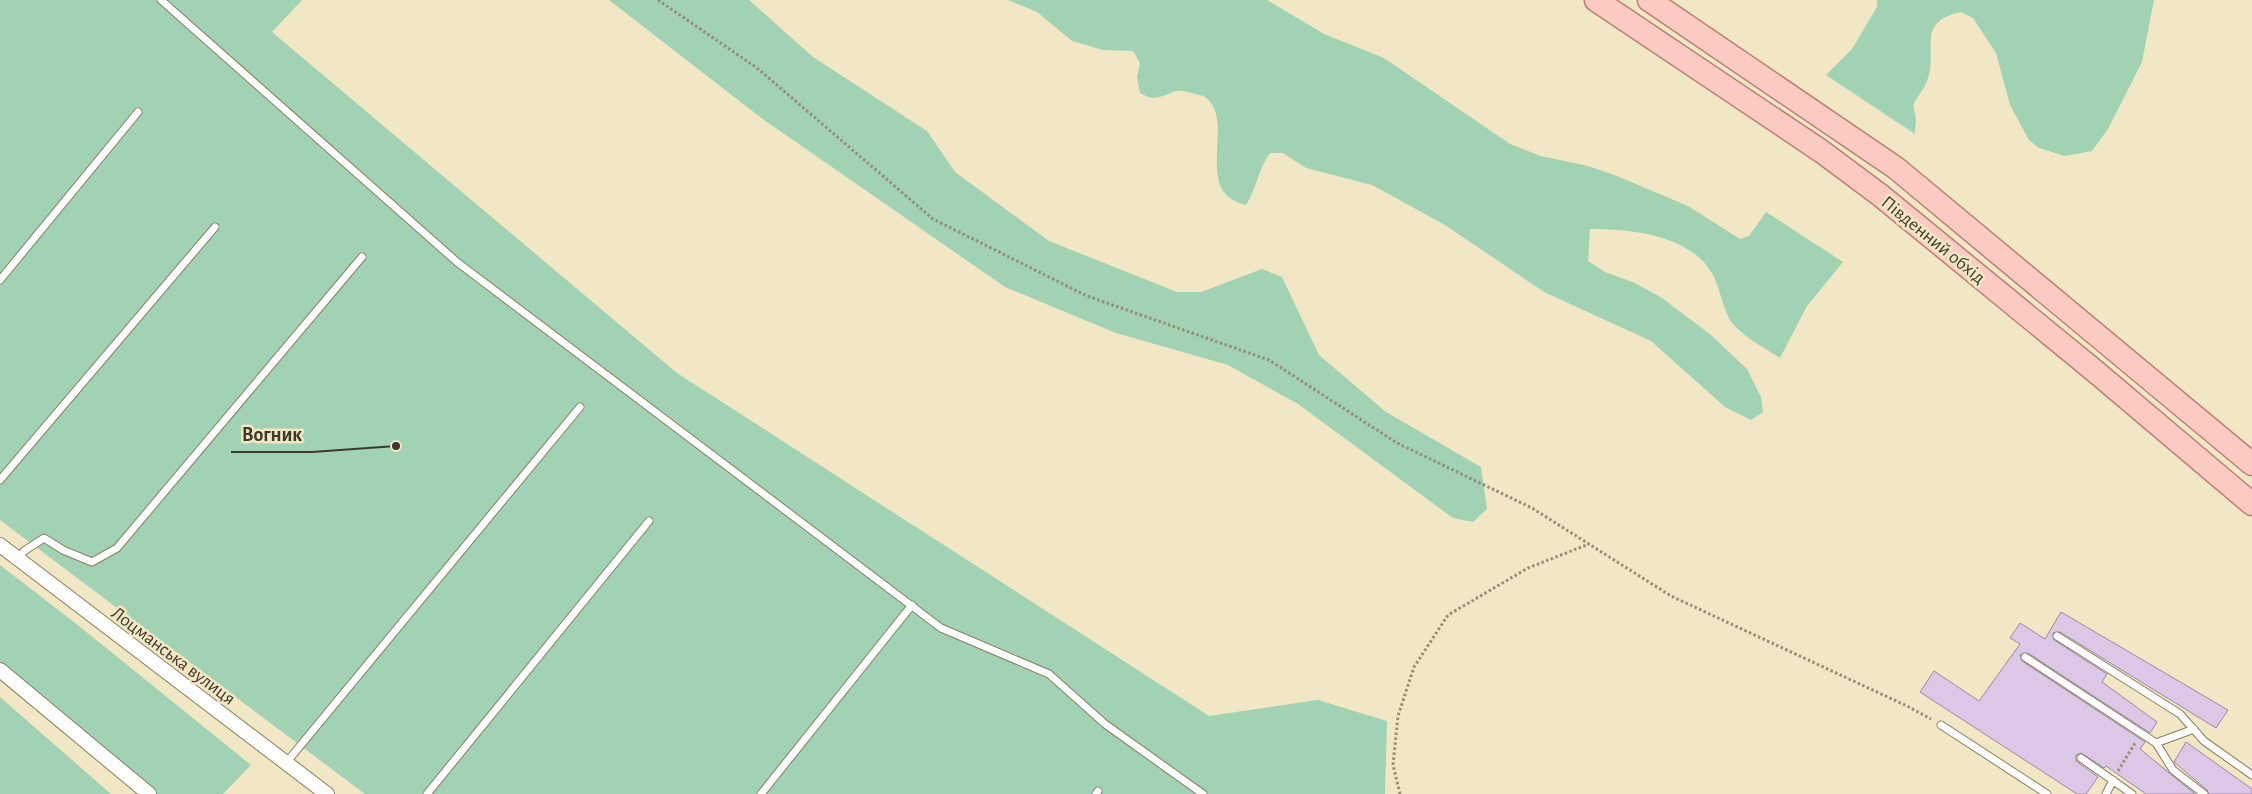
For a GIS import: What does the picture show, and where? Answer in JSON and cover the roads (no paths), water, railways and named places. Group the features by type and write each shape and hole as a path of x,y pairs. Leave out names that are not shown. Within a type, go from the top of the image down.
{"main road":[{"name":"Південний обхід","path":"1596,0 1821,151 1880,195 1990,284 2252,504"},
{"name":"Південний обхід","path":"1649,0 1896,168 2252,464"}],"street":[{"name":"Лоцманська вулиця","path":"0,545 327,794"},
{"path":"0,670 149,794"}],"lane":[{"path":"162,0 457,262 941,628 1049,674 1106,724 1203,794"},
{"path":"0,280 138,112"},
{"path":"0,480 215,227"},
{"path":"18,559 24,551 44,538 63,550 92,562 117,548 362,257"},
{"path":"286,763 580,407"},
{"path":"427,794 650,521"},
{"path":"761,794 912,605"},
{"path":"2057,636 2180,714 2204,741 2252,775"},
{"path":"2025,657 2156,743 2173,770 2204,794"},
{"path":"1941,725 2047,794"},
{"path":"2156,743 2194,729"},
{"path":"2081,758 2132,794"},
{"path":"2106,794 2113,780"}],"place":[{"name":"Вогник","path":"396,446"}]}
